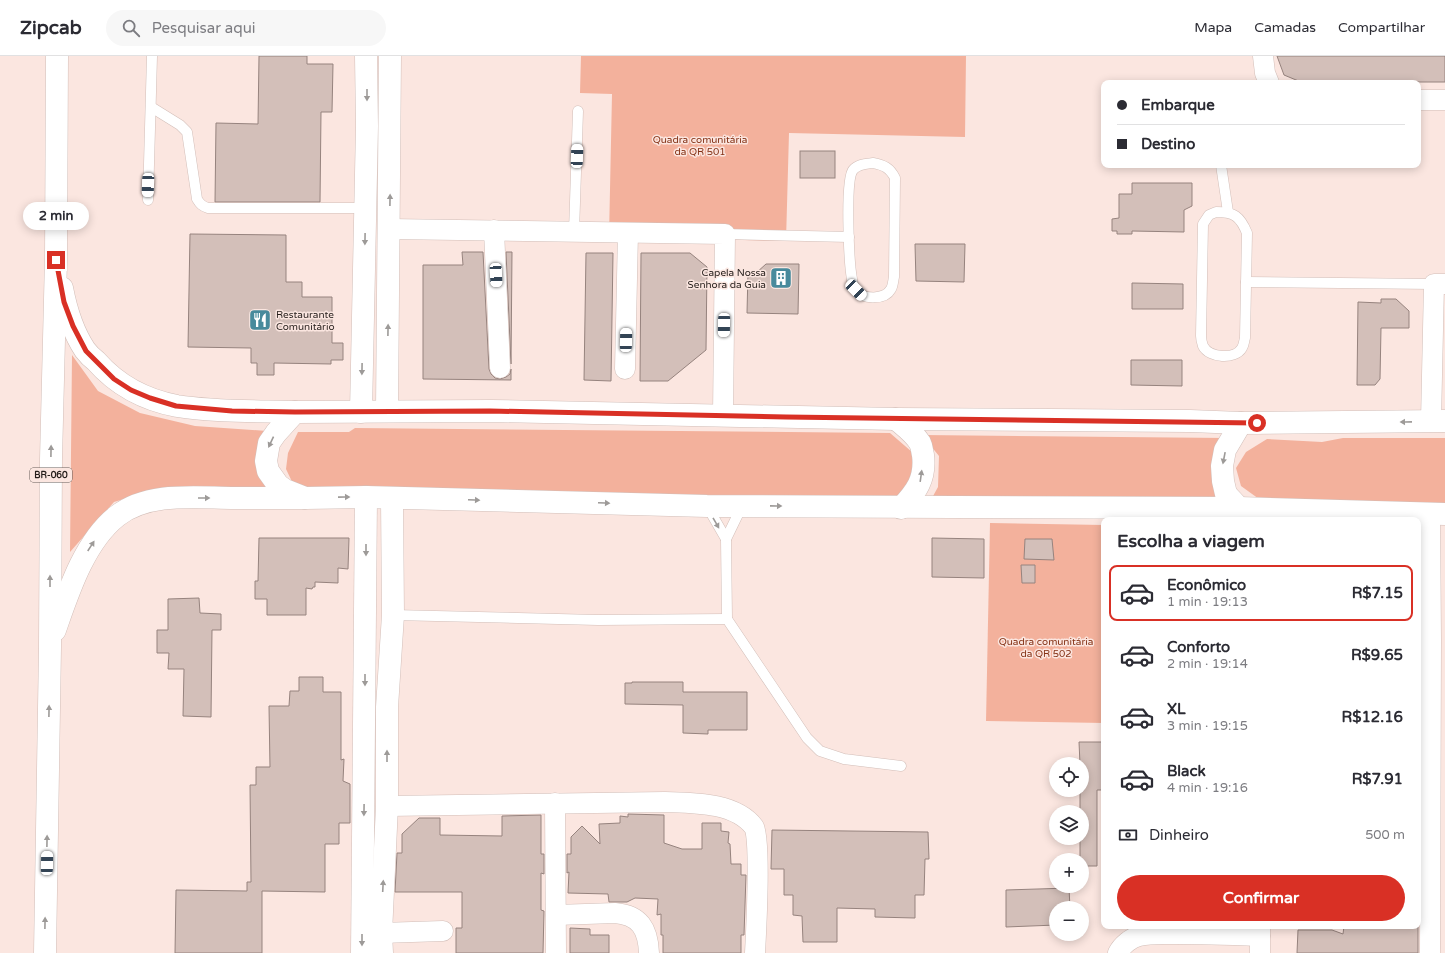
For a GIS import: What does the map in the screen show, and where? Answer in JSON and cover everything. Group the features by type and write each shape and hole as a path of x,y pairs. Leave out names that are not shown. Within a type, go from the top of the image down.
{"main road":[{"name":"BR-060","path":"45,953 50,647 51,458 56,260 57,56"},
{"path":"361,412 367,126 366,56"},
{"path":"387,411 390,56"},
{"path":"367,126 390,125"},
{"path":"56,260 64,302 73,326 86,351 114,379 131,390 176,406 232,411 295,412 498,411 896,419 1190,421 1241,423 1438,421"},
{"path":"295,412 276,433 270,443 266,461 268,471 278,485 285,490 305,498"},
{"path":"896,419 911,432 921,444 923,461 921,482 915,493 901,508"},
{"path":"1239,508 1226,494 1222,466 1225,450 1241,423"},
{"path":"50,647 68,592 85,557 100,533 117,516 132,507 154,500 178,498 366,497 707,506 901,508 1239,508 1437,514"},
{"path":"362,953 366,497"},
{"path":"382,943 387,806 387,707 393,615 392,498"}],"street":[{"path":"1263,56 1264,73 1268,80"},
{"path":"1421,100 1445,100"},
{"path":"389,229 725,234 723,416"},
{"path":"494,230 500,368"},
{"path":"625,369 628,233"},
{"path":"1438,421 1440,284"},
{"path":"1430,953 1424,788 1437,514"},
{"path":"555,803 556,953"},
{"path":"387,806 555,803 700,803 724,808 743,818 755,828 757,842 755,953"},
{"path":"556,915 615,913 632,916 641,923 646,932 649,943 649,953"},
{"path":"382,943 443,931"},
{"path":"1118,953 1127,942 1139,936 1156,934 1203,934 1260,938"}],"lane":[{"path":"148,200 152,56"},
{"path":"151,107 180,125 187,132 197,199 203,207 365,208"},
{"path":"574,232 578,111"},
{"path":"866,163 884,166 891,170 895,178 894,277 890,290 884,295 872,297 862,296 856,290 852,280 849,237 849,180 853,170 860,164 866,163"},
{"path":"1221,168 1228,212"},
{"path":"1216,212 1228,212 1237,216 1244,225 1247,233 1245,338 1242,348 1236,353 1228,356 1218,356 1208,351 1203,346 1201,336 1203,224 1209,216 1216,212"},
{"path":"725,234 849,237"},
{"path":"1246,282 1440,284"},
{"path":"707,506 726,539"},
{"path":"742,506 726,539 727,619 807,738 820,751 844,759 901,766"},
{"path":"393,615 598,620 727,619"}],"green space":[{"name":"Quadra comunitária da QR 501","path":"581,56 966,56 965,137 789,133 786,241 609,237 612,94 580,93"},
{"path":"72,355 98,391 140,413 195,426 267,431 271,493 153,490 114,502 70,552"},
{"path":"355,428 890,433 912,452 918,472 897,503 295,488 286,469 288,453 298,432 349,432"},
{"path":"922,435 1226,438 1229,507 927,507 938,487 939,456"},
{"path":"1343,438 1445,438 1445,507 1259,499 1241,486 1236,468 1246,452 1267,439 1322,442"},
{"name":"Quadra comunitária da QR 502","path":"990,523 1101,525 1101,723 986,721"}],"building":[{"path":"259,56 307,56 307,64 333,64 332,112 321,112 320,202 215,202 216,123 258,124"},
{"path":"1277,56 1445,56 1445,82 1421,82 1421,80 1296,80 1284,75"},
{"path":"800,151 835,151 835,178 800,178"},
{"path":"1132,183 1192,183 1192,206 1184,210 1184,232 1132,231 1132,234 1117,234 1117,231 1112,231 1112,219 1119,218 1119,194 1132,194"},
{"name":"Restaurante Comunitário","path":"190,234 286,235 286,282 302,282 302,297 332,297 332,343 343,343 343,360 331,360 331,364 274,363 274,375 257,375 257,363 251,363 251,348 188,347"},
{"path":"915,244 965,244 964,282 916,281"},
{"path":"462,252 483,252 489,369 495,378 500,379 510,374 511,369 511,380 423,379 423,265 463,265"},
{"path":"506,252 512,252 511,364"},
{"path":"586,253 613,253 611,381 584,380"},
{"path":"641,253 690,253 707,267 706,350 668,381 640,381"},
{"name":"Capela Nossa Senhora da Guia","path":"766,264 799,264 798,314 747,313 748,272 756,273"},
{"path":"1132,283 1183,284 1183,309 1132,309"},
{"path":"1381,299 1396,299 1409,311 1409,328 1381,328 1380,379 1375,385 1357,385 1358,302 1381,303"},
{"path":"1131,360 1182,360 1182,386 1131,385"},
{"path":"259,538 349,538 348,569 338,568 338,583 315,582 315,587 312,589 306,588 306,615 267,615 267,599 255,599 255,581 258,581"},
{"path":"932,538 984,539 984,578 932,577"},
{"path":"1025,539 1052,539 1054,560 1024,559"},
{"path":"1021,565 1035,565 1035,583 1022,583"},
{"path":"199,598 200,613 221,614 221,630 212,630 211,717 183,716 184,669 168,669 169,653 157,653 157,630 168,630 168,599"},
{"path":"299,677 323,677 323,692 341,692 341,760 344,759 343,781 350,784 350,823 339,823 339,844 325,844 325,892 262,891 262,953 175,953 176,890 247,891 247,882 251,882 250,785 256,785 256,767 270,767 269,706 289,706 290,691 299,691"},
{"path":"683,682 683,692 747,692 747,730 708,730 708,734 683,733 683,705 625,704 625,683"},
{"path":"1079,742 1101,742 1101,790 1097,790 1097,866 1089,866 1089,853 1080,853 1080,845 1089,845 1089,805 1080,805 1080,797 1089,797 1089,757 1080,757"},
{"path":"628,814 664,815 664,843 682,849 702,849 702,823 721,823 721,831 729,832 728,843 730,844 731,864 741,864 741,875 746,875 744,935 741,935 741,953 663,953 661,914 657,915 658,899 635,898 627,902 609,902 608,894 568,893 569,872 567,873 567,854 571,854 571,837 582,826 600,844 599,824 620,823 620,816 628,817"},
{"path":"541,815 541,854 544,854 544,874 541,873 541,910 544,911 543,953 456,953 456,928 462,928 462,892 395,892 397,853 402,853 402,834 419,818 440,818 440,835 502,836 502,816"},
{"path":"772,830 928,832 929,859 925,859 924,895 915,895 915,918 875,917 875,909 837,908 837,942 803,942 802,916 793,915 793,895 784,895 784,869 771,869"},
{"path":"1049,889 1049,893 1069,893 1070,901 1049,901 1049,925 1006,927 1006,890"},
{"path":"570,928 590,929 590,935 609,935 609,953 570,953"},
{"path":"1344,929 1418,929 1418,953 1297,953 1298,930 1332,930 1343,934"}],"place":[{"name":"Capela Nossa Senhora da Guia","path":"781,278"},
{"name":"Restaurante Comunitário","path":"260,320"}],"route":[{"path":"56,260 64,302 73,326 86,351 99,366 114,379 131,390 176,406 232,411 295,412 490,411 707,416 1257,423"}]}
